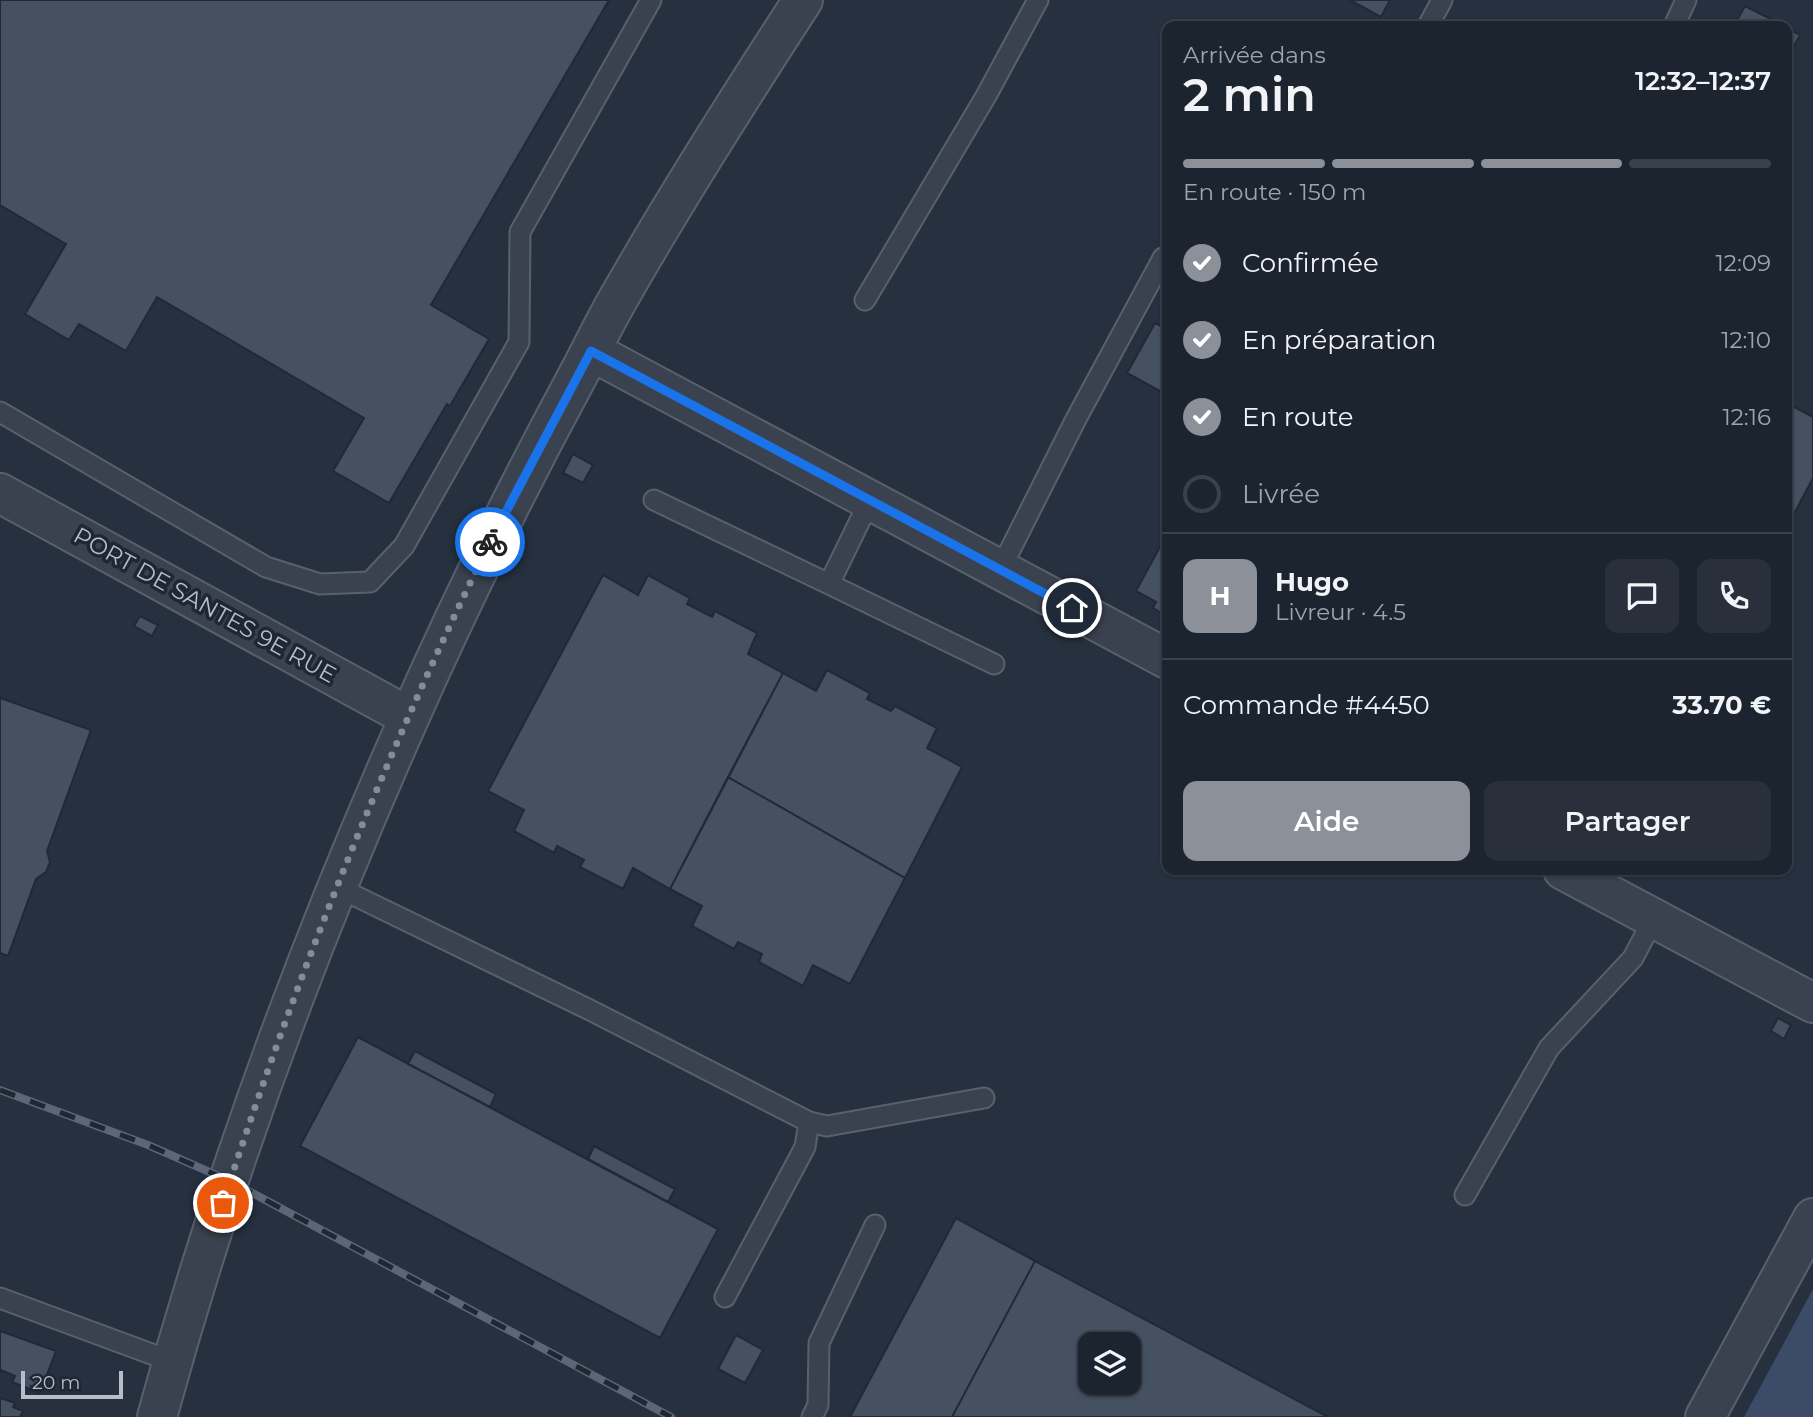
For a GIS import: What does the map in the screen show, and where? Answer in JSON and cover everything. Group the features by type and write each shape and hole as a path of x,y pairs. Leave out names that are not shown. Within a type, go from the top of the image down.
{"street":[{"path":"157,1417 265,1074 297,986 367,811 489,543 619,297 803,0"},
{"path":"591,351 1162,656"},
{"name":"PORT DE SANTES 9E RUE","path":"0,493 410,717"},
{"path":"1572,875 1813,1003"},
{"path":"1705,1417 1813,1218"}],"lane":[{"path":"0,412 266,567 320,584 370,582 404,546 519,342 520,232 651,0"},
{"path":"864,300 986,96 1038,0"},
{"path":"1430,21 1441,0"},
{"path":"1676,21 1686,0"},
{"path":"1000,570 1081,409 1162,260"},
{"path":"654,500 994,664"},
{"path":"829,584 870,500"},
{"path":"337,887 590,1010 808,1122 827,1126 984,1098"},
{"path":"1465,1195 1549,1048 1633,958 1654,918"},
{"path":"725,1297 805,1147 808,1122"},
{"path":"812,1417 818,1405 819,1343 875,1225"},
{"path":"0,1298 173,1362"}],"water":[{"path":"1813,1289 1813,1417 1744,1417"}],"building":[{"path":"0,0 609,0 431,305 489,339 389,503 333,471 364,418 157,297 126,351 79,324 69,340 25,314 66,244 0,205"},
{"path":"1350,0 1390,0 1381,17"},
{"path":"1745,6 1774,21 1737,21"},
{"path":"1792,31 1800,35 1792,50"},
{"path":"1155,323 1162,327 1162,392 1127,373"},
{"path":"1792,406 1813,417 1813,478 1792,518"},
{"path":"573,454 593,465 583,483 563,473"},
{"path":"1162,543 1162,613 1153,608 1156,602 1136,591"},
{"path":"603,575 638,595 648,575 690,598 687,604 712,617 715,611 757,633 748,654 783,673 670,889 633,868 623,889 580,867 584,860 557,846 554,853 514,831 524,810 488,791"},
{"path":"140,616 158,625 152,636 134,626"},
{"path":"827,670 870,693 867,699 891,711 895,706 937,728 927,748 962,767 905,878 728,777 783,673 816,691"},
{"path":"0,698 91,730 47,851 50,862 46,872 36,879 8,956 0,953"},
{"path":"728,777 905,878 850,984 813,965 803,986 759,962 762,954 738,942 734,949 692,926 702,906 670,889"},
{"path":"1778,1018 1791,1025 1784,1039 1771,1031"},
{"path":"358,1037 718,1229 660,1338 300,1146"},
{"path":"415,1051 496,1094 490,1107 408,1064"},
{"path":"594,1146 675,1189 668,1202 588,1159"},
{"path":"956,1218 1035,1261 952,1417 850,1417"},
{"path":"1035,1261 1328,1417 952,1417"},
{"path":"0,1331 56,1351 40,1393 12,1382 15,1376 1,1370 0,1372"},
{"path":"736,1335 763,1350 745,1383 718,1369"},
{"path":"0,1398 15,1403 13,1407 23,1411 20,1417 0,1417"}],"railway":[{"path":"0,1090 148,1145 230,1181 671,1417"}],"way so far":[{"path":"223,1203 297,986 367,811 490,542"}],"route":[{"path":"490,542 591,351 1072,608"}]}
